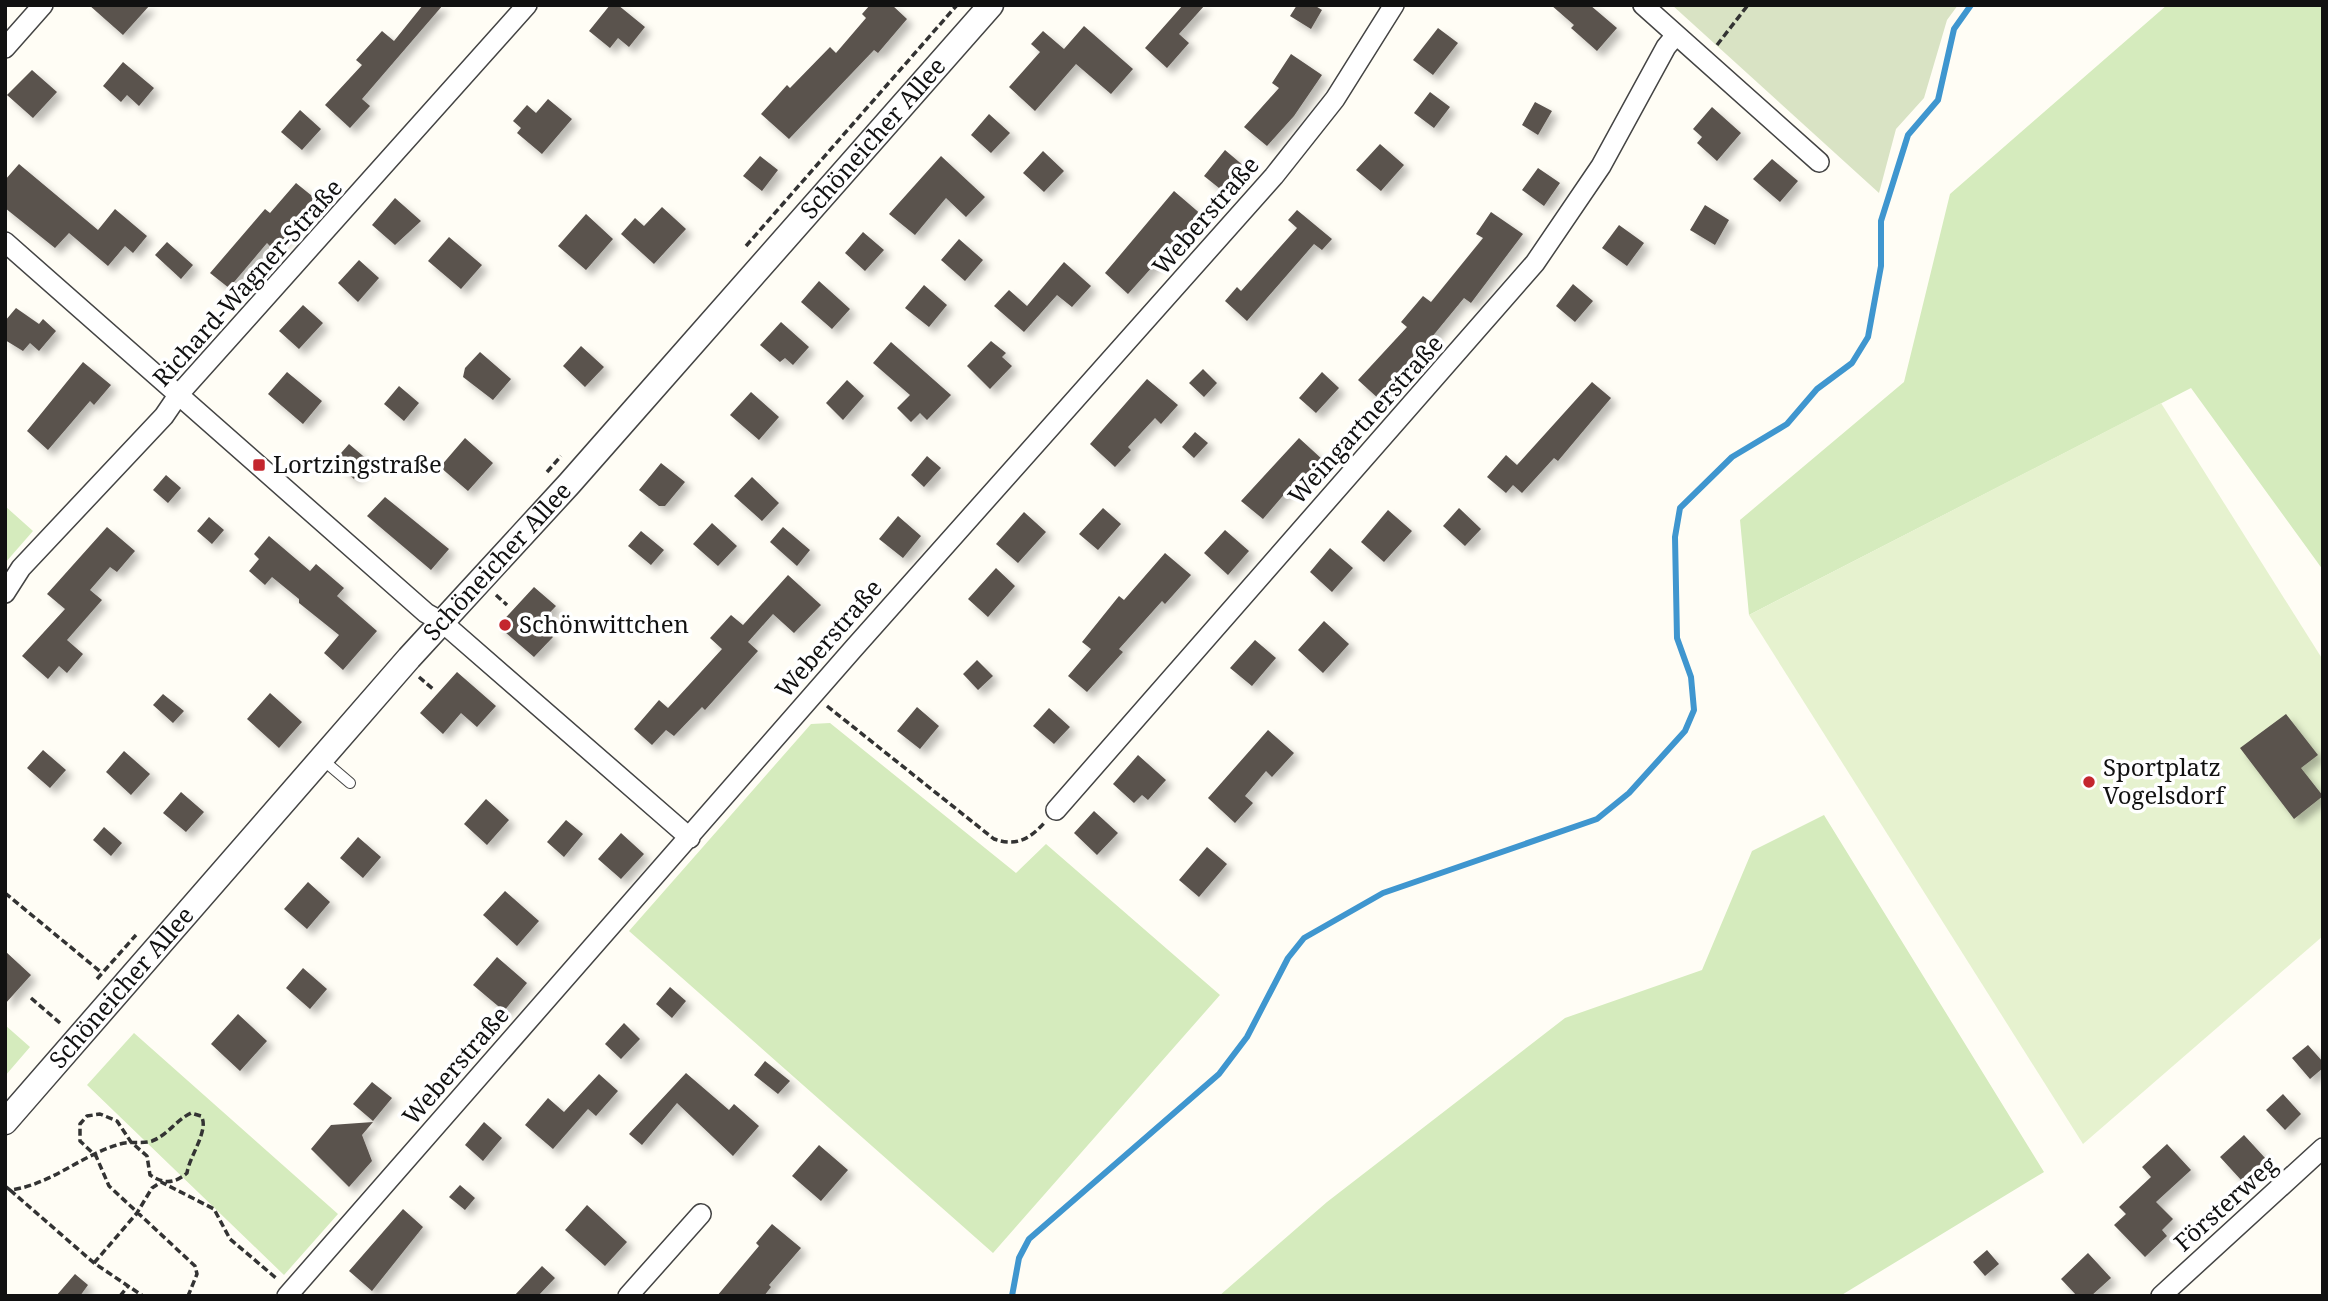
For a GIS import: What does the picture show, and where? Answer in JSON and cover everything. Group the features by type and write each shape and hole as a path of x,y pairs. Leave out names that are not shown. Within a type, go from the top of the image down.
{"street":[{"path":"5,48 43,5"},
{"name":"Richard-Wagner-Straße","path":"5,593 20,568 164,416 179,394 527,5"},
{"name":"Schöneicher Allee","path":"5,1122 442,622 569,484 991,5"},
{"name":"Weberstraße","path":"289,1293 690,838 813,694 1274,176 1335,99 1394,5"},
{"path":"1643,5 1819,162"},
{"name":"Weingartnerstraße","path":"1056,810 1535,263 1601,166 1666,47 1676,35"},
{"path":"5,242 426,613 442,622 690,838"},
{"name":"Försterweg","path":"2161,1296 2323,1148"},
{"path":"628,1296 701,1214"}],"lane":[{"path":"323,760 350,783"}],"path":[{"path":"1703,60 1748,5"},
{"path":"492,592 508,605"},
{"path":"418,676 433,690"},
{"path":"813,694 994,838 1010,842 1030,838 1056,810"},
{"path":"5,893 102,973"},
{"path":"31,998 60,1023"},
{"path":"10,1190 43,1181 120,1144 150,1142 191,1113 201,1116 204,1126 188,1162 187,1173 152,1188 137,1213 94,1263"},
{"path":"188,1296 197,1274 195,1266 109,1186 96,1156 85,1148 78,1132 80,1124 87,1116 100,1114 117,1121 131,1142 147,1156 150,1175 214,1209 224,1230 237,1247 289,1293"},
{"path":"5,1185 94,1263 143,1296"},
{"path":"120,1296 129,1285"}],"green space":[{"path":"1672,5 1958,5 1947,20 1924,98 1896,129 1879,193"},
{"path":"2167,5 2323,5 2323,570 2191,388 1749,615 1740,520 1904,382 1950,194"},
{"name":"Sportplatz Vogelsdorf","path":"2161,403 2323,660 2323,936 2083,1144 1749,615"},
{"path":"5,506 33,531 5,563"},
{"path":"830,723 1016,873 1046,844 1220,995 993,1253 629,931 811,724"},
{"path":"1824,815 2044,1172 1840,1296 1219,1296 1327,1202 1565,1018 1702,970 1752,851"},
{"path":"5,1025 30,1047 5,1076"},
{"path":"134,1033 338,1214 284,1275 87,1085"}],"building":[{"path":"89,5 150,5 123,35"},
{"path":"423,5 443,5 362,99 370,106 350,128 325,105 362,65 356,60 382,31 394,41"},
{"path":"610,5 618,5 645,27 629,47 618,38 610,48 589,31"},
{"path":"870,5 892,5 907,19 878,53 874,50 789,139 761,114 787,85 790,88 830,47 836,53 866,18 862,14"},
{"path":"1183,5 1205,5 1179,34 1189,43 1167,68 1145,48"},
{"path":"1297,5 1314,5 1322,10 1311,29 1290,16"},
{"path":"1551,5 1590,5 1617,28 1597,51 1571,28 1574,25"},
{"path":"1084,26 1133,69 1111,94 1076,64 1035,111 1009,87 1040,52 1031,44 1043,31 1064,49"},
{"path":"1438,28 1458,43 1433,75 1413,60"},
{"path":"1291,54 1322,75 1294,116 1267,146 1244,127 1279,88 1272,83"},
{"path":"123,62 154,88 139,106 127,95 121,102 103,86"},
{"path":"32,70 57,92 33,118 7,95"},
{"path":"1430,92 1450,107 1434,128 1414,113"},
{"path":"548,99 572,119 542,154 517,133 521,128 513,121 527,105 536,113"},
{"path":"1535,102 1552,111 1538,135 1522,125"},
{"path":"1712,107 1741,133 1717,161 1697,143 1702,137 1693,129"},
{"path":"300,110 321,129 302,150 281,132"},
{"path":"989,114 1010,133 991,153 971,135"},
{"path":"1380,144 1404,165 1381,191 1356,170"},
{"path":"1225,150 1245,167 1224,192 1204,176"},
{"path":"1043,151 1064,171 1044,192 1023,173"},
{"path":"760,156 778,170 762,191 743,176"},
{"path":"941,156 985,197 966,217 946,198 915,235 889,214"},
{"path":"1772,159 1798,181 1780,202 1753,179"},
{"path":"19,164 98,230 115,209 147,236 133,253 125,246 108,266 69,233 55,248 5,208 5,180"},
{"path":"1538,168 1560,183 1544,206 1522,190"},
{"path":"296,183 317,200 274,250 267,243 229,288 210,273 265,209 270,213"},
{"path":"1174,191 1203,216 1183,240 1179,237 1128,294 1105,273"},
{"path":"395,198 421,221 395,245 372,225"},
{"path":"1705,205 1729,220 1715,245 1690,230"},
{"path":"662,207 686,229 654,264 621,234 635,218 644,226"},
{"path":"1297,210 1332,239 1322,250 1314,244 1247,321 1225,301 1237,287 1241,291 1297,228 1288,220"},
{"path":"1491,212 1523,234 1471,303 1464,298 1380,400 1358,380 1407,327 1401,322 1423,296 1431,302 1483,238 1476,234"},
{"path":"586,214 613,239 586,270 558,246"},
{"path":"1619,225 1644,243 1627,266 1602,248"},
{"path":"863,232 884,250 865,271 845,253"},
{"path":"449,237 482,265 461,289 428,261"},
{"path":"959,239 983,260 965,281 941,260"},
{"path":"167,242 193,265 181,279 155,255"},
{"path":"359,260 379,278 358,302 338,283"},
{"path":"1064,262 1091,286 1072,307 1057,295 1024,332 994,306 1009,290 1027,306"},
{"path":"819,281 850,309 832,329 801,302"},
{"path":"1573,284 1593,301 1575,322 1556,306"},
{"path":"924,285 947,305 929,327 905,308"},
{"path":"303,305 323,323 299,349 279,331"},
{"path":"16,308 39,324 43,319 56,331 39,351 30,343 23,351 5,340 5,321"},
{"path":"781,322 809,347 793,365 785,358 780,362 760,345"},
{"path":"991,341 1006,353 1002,357 1012,366 990,389 967,366"},
{"path":"891,342 951,395 927,420 920,413 911,422 897,408 910,395 873,363"},
{"path":"581,346 604,367 585,387 563,366"},
{"path":"480,352 511,379 493,400 463,377 465,368"},
{"path":"83,362 111,385 94,405 90,401 48,450 27,431"},
{"path":"1203,369 1217,383 1204,397 1189,383"},
{"path":"287,372 322,401 303,424 268,394"},
{"path":"1322,372 1339,388 1316,413 1299,398"},
{"path":"1147,379 1178,405 1161,424 1155,418 1128,447 1131,450 1115,467 1090,444"},
{"path":"847,380 864,396 843,420 826,403"},
{"path":"1592,382 1611,398 1558,461 1554,458 1522,493 1513,485 1506,493 1487,477 1506,455 1517,465"},
{"path":"399,386 419,403 404,421 384,404"},
{"path":"751,392 779,417 759,440 730,415"},
{"path":"1195,432 1208,443 1194,458 1182,447"},
{"path":"465,438 493,463 468,491 440,467"},
{"path":"1299,438 1323,460 1304,482 1299,477 1263,519 1241,501"},
{"path":"349,444 369,461 354,479 334,461"},
{"path":"927,456 941,468 924,487 911,475"},
{"path":"661,463 685,482 665,506 659,506 639,490"},
{"path":"166,475 181,488 168,503 153,490"},
{"path":"752,477 779,503 762,521 734,496"},
{"path":"385,497 449,549 431,570 367,516"},
{"path":"1103,508 1121,524 1098,550 1079,534"},
{"path":"1459,508 1481,529 1465,546 1443,526"},
{"path":"1388,510 1412,531 1384,562 1361,542"},
{"path":"1024,512 1046,532 1018,563 996,544"},
{"path":"898,516 921,536 903,558 879,539"},
{"path":"209,517 224,530 212,544 197,531"},
{"path":"712,523 737,546 718,566 693,544"},
{"path":"107,527 135,551 117,572 110,567 90,590 102,600 67,640 83,654 67,673 59,666 48,679 22,656 65,609 47,594"},
{"path":"783,527 810,550 797,566 770,542"},
{"path":"1225,530 1249,551 1228,575 1204,553"},
{"path":"641,531 664,550 651,565 628,546"},
{"path":"269,536 310,571 316,564 344,588 337,596 377,631 343,670 324,653 339,635 272,577 265,585 249,571 259,559 254,554"},
{"path":"1330,548 1353,568 1332,592 1310,572"},
{"path":"1165,553 1191,575 1165,604 1162,601 1119,649 1123,652 1087,692 1068,676 1091,649 1082,642 1119,596 1124,600"},
{"path":"996,568 1015,586 988,617 968,599"},
{"path":"788,575 821,605 794,633 773,614 748,642 758,651 705,710 702,707 674,736 666,730 652,745 634,729 659,700 668,708 722,649 710,638 731,615 743,625"},
{"path":"534,587 556,606 539,624 553,637 534,657 498,626"},
{"path":"1324,621 1349,644 1323,673 1298,650"},
{"path":"1255,640 1276,658 1252,686 1230,668"},
{"path":"977,660 993,676 978,690 963,674"},
{"path":"457,672 496,706 477,727 461,713 443,734 420,713"},
{"path":"270,693 302,722 279,748 247,719"},
{"path":"163,694 184,711 173,723 153,705"},
{"path":"917,707 939,726 920,749 897,731"},
{"path":"1049,708 1070,727 1054,744 1033,726"},
{"path":"2286,714 2318,755 2301,768 2323,796 2294,819 2240,748"},
{"path":"1268,730 1294,753 1272,777 1266,771 1245,796 1253,803 1235,823 1208,798"},
{"path":"43,750 66,770 50,788 27,768"},
{"path":"124,751 150,774 131,795 106,772"},
{"path":"1138,755 1166,780 1148,800 1142,795 1134,803 1113,784"},
{"path":"181,792 204,812 186,832 163,813"},
{"path":"486,799 509,820 487,845 464,824"},
{"path":"1094,811 1118,833 1097,855 1074,833"},
{"path":"566,820 583,834 564,857 547,842"},
{"path":"104,827 122,843 111,856 93,840"},
{"path":"621,833 644,854 621,879 598,859"},
{"path":"358,837 381,857 363,878 340,858"},
{"path":"1207,847 1227,864 1199,897 1179,880"},
{"path":"308,882 330,902 307,929 284,909"},
{"path":"505,891 539,921 517,946 483,915"},
{"path":"5,951 31,975 5,1004"},
{"path":"497,957 527,983 504,1011 473,985"},
{"path":"303,968 327,989 310,1009 286,988"},
{"path":"670,987 686,1001 672,1018 656,1004"},
{"path":"238,1014 267,1041 240,1071 211,1044"},
{"path":"624,1023 640,1039 621,1059 605,1044"},
{"path":"2308,1045 2323,1062 2323,1068 2310,1079 2292,1058"},
{"path":"765,1061 790,1081 778,1094 754,1075"},
{"path":"686,1073 729,1110 734,1104 759,1126 733,1156 677,1103 642,1145 629,1134"},
{"path":"599,1074 618,1091 596,1116 588,1109 553,1149 525,1125 548,1098 564,1112"},
{"path":"372,1082 392,1098 373,1121 353,1104"},
{"path":"2283,1094 2301,1114 2285,1130 2266,1110"},
{"path":"373,1122 362,1135 372,1161 349,1187 311,1149 331,1125"},
{"path":"484,1122 502,1138 483,1161 465,1145"},
{"path":"2244,1135 2266,1159 2242,1181 2220,1157"},
{"path":"2167,1144 2191,1170 2156,1202 2173,1219 2162,1230 2167,1236 2145,1257 2114,1225 2126,1214 2119,1207 2151,1177 2142,1167"},
{"path":"819,1145 848,1170 821,1201 792,1176"},
{"path":"460,1185 475,1198 465,1210 449,1197"},
{"path":"587,1205 627,1242 605,1266 565,1230"},
{"path":"403,1209 423,1227 372,1291 349,1271"},
{"path":"772,1224 801,1248 769,1285 771,1287 764,1296 717,1296 759,1246 756,1243"},
{"path":"1987,1250 1999,1264 1985,1276 1973,1262"},
{"path":"2088,1253 2111,1278 2091,1296 2077,1296 2061,1279"},
{"path":"542,1266 555,1278 538,1296 514,1296"},
{"path":"75,1274 88,1285 80,1296 56,1296"}],"waterway":[{"path":"1012,1296 1019,1258 1029,1239 1219,1074 1247,1037 1288,958 1304,938 1383,893 1597,819 1629,793 1685,731 1694,710 1691,677 1677,638 1675,537 1680,508 1732,457 1787,424 1817,389 1852,363 1868,337 1881,266 1881,221 1908,135 1938,100 1954,29 1971,5"}],"place":[{"name":"Lortzingstraße","path":"259,465"},
{"name":"Schönwittchen","path":"505,625"},
{"name":"Sportplatz Vogelsdorf","path":"2089,782"}]}
